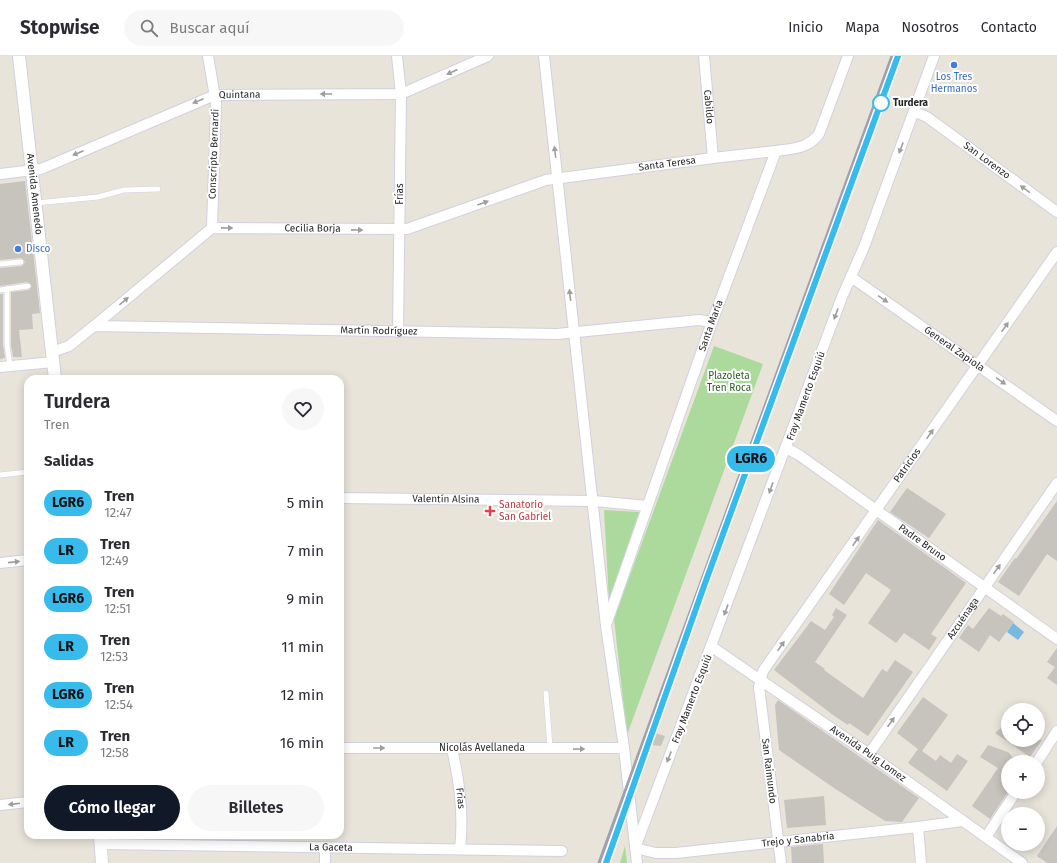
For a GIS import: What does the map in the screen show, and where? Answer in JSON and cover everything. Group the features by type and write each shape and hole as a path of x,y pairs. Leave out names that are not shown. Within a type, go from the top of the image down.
{"street":[{"name":"Avenida Amenedo","path":"19,56 55,375"},
{"name":"Conscripto Bernardi","path":"208,56 215,94 212,228"},
{"name":"Frías","path":"396,56 401,94 398,332"},
{"name":"Quintana","path":"0,174 41,169 215,94 401,94 488,56"},
{"path":"544,56 574,334 594,501 606,626 624,748 636,863"},
{"name":"Cabildo","path":"704,56 713,158"},
{"path":"776,152 804,146 816,139 848,56"},
{"name":"Fray Mamerto Esquiú","path":"635,848 850,278 864,247 915,112 934,56"},
{"name":"San Lorenzo","path":"915,112 927,117 1057,212"},
{"name":"Santa Teresa","path":"558,178 713,158 776,152"},
{"name":"Santa María","path":"606,626 712,322 776,152"},
{"name":"Cecilia Borja","path":"212,228 400,230 414,228 546,180 558,178"},
{"path":"5,366 53,357 94,326 212,228"},
{"name":"Patricios","path":"760,679 764,671 1057,252"},
{"name":"General Zapiola","path":"850,278 1057,421"},
{"name":"Martín Rodríguez","path":"94,326 574,334 699,320 712,322"},
{"name":"Padre Bruno","path":"786,448 799,455 1057,639"},
{"name":"Azcuénaga","path":"869,754 1057,483"},
{"name":"Valentín Alsina","path":"344,498 594,501 647,506"},
{"path":"0,563 24,560"},
{"name":"Avenida Puig Lomez","path":"712,647 869,754 1022,863"},
{"name":"San Raimundo","path":"760,679 759,687 781,863"},
{"path":"1041,755 1057,732"},
{"name":"Nicolás Avellaneda","path":"344,748 624,748"},
{"name":"Frías","path":"452,748 460,784 463,810 460,849"},
{"path":"986,838 1011,799"},
{"path":"0,805 24,802"},
{"name":"Trejo y Sanabria","path":"635,848 656,853 676,853 962,821"},
{"path":"918,827 921,863"},
{"path":"100,839 102,863"},
{"name":"La Gaceta","path":"100,839 325,847 562,851"},
{"path":"325,847 325,863"}],"lane":[{"path":"36,203 98,197 124,190 158,189"},
{"path":"0,264 21,262"},
{"path":"0,290 28,286"},
{"path":"5,366 7,344 7,289"},
{"path":"0,345 7,344"},
{"path":"0,475 24,472"},
{"path":"546,693 550,749"}],"green space":[{"name":"Plazoleta Tren Roca","path":"714,346 763,364 627,735 614,619"},
{"path":"604,510 639,512 609,601"},
{"path":"625,846 627,863 620,863"}],"water":[{"path":"1013,623 1024,632 1018,640 1007,632"}],"building":[{"name":"Disco","path":"25,181 40,313 32,314 33,329 19,330 22,357 13,357 11,345 11,292 29,290 32,286 27,282 0,286 0,268 22,266 25,262 21,258 0,260 0,184"},
{"path":"0,294 3,294 3,345 5,358 0,359"},
{"path":"907,488 946,514 929,538 890,512"},
{"path":"1057,501 1057,561 1047,554 1019,596 998,582"},
{"path":"878,520 966,583 931,634 937,638 929,650 904,633 896,643 868,623 891,590 866,573 844,605 829,594"},
{"path":"836,608 847,615 815,662 825,669 824,670 863,698 882,669 887,672 895,660 913,672 868,736 849,723 848,725 833,715 774,670 811,621 825,630 834,617 832,615"},
{"path":"989,608 1001,616 1003,614 1014,622 999,642 990,635 979,652 959,638 968,625 973,629"},
{"path":"1057,648 1057,685 1047,678 1055,667 1047,662"},
{"path":"923,697 948,715 922,751 936,761 940,755 951,763 957,754 968,761 947,791 908,763 918,749 897,733"},
{"path":"778,700 919,798 902,822 885,821 779,750 775,705"},
{"path":"1001,728 1001,737 995,733"},
{"path":"655,733 665,736 661,746 650,745"},
{"path":"988,745 1008,752 1011,755 1001,755 1001,799 1003,799 990,819 972,806 998,768 980,757"},
{"path":"1015,747 1037,747 1031,755 1027,755"},
{"path":"824,796 826,825 787,828 784,800"},
{"path":"1057,826 1057,863 1047,863 1037,856 1040,851 1045,851 1045,844"},
{"path":"823,844 824,863 792,863 791,847"}],"railway":[{"path":"599,863 892,56"},
{"path":"606,863 633,788"}],"train":[{"name":"LGR6","path":"606,863 704,586 898,56"}],"place":[{"name":"Los Tres Hermanos","path":"954,65"},
{"name":"Turdera","path":"881,103"},
{"name":"Disco","path":"18,249"},
{"name":"Sanatorio San Gabriel","path":"490,511"}]}
